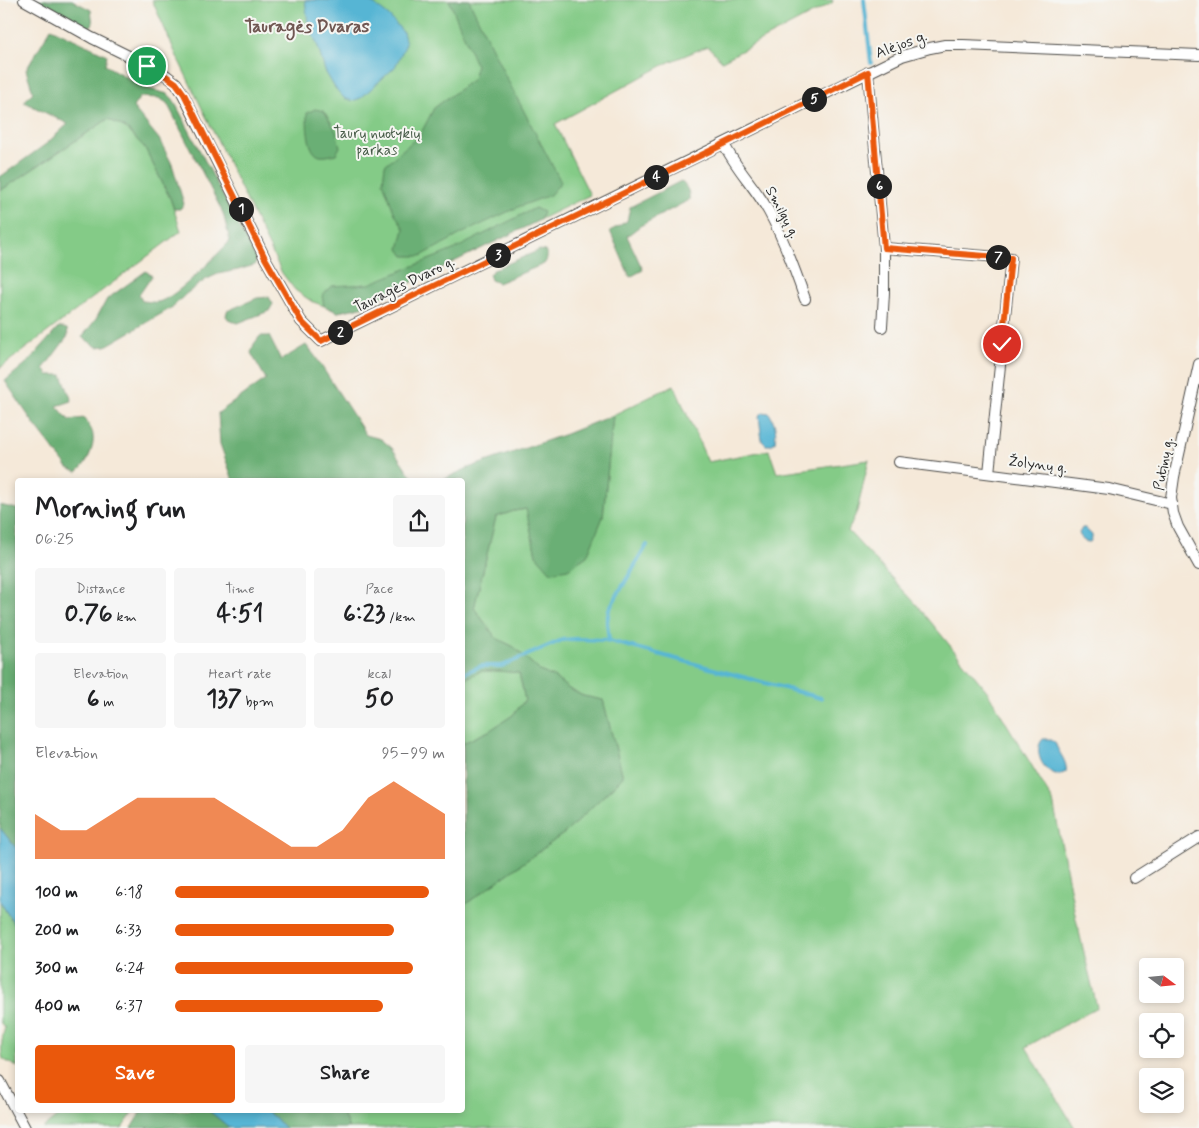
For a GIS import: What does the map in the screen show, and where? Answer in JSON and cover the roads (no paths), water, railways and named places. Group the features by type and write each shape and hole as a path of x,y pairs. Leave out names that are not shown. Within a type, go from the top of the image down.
{"street":[{"name":"Tauragės Dvaro g.","path":"24,0 92,38 163,74 176,83 184,94 265,258 301,321 321,341 868,72"},
{"name":"Alėjos g.","path":"882,327 884,248 868,72 916,51 945,45 1199,55"},
{"name":"Smilgų g.","path":"724,144 731,158 769,211 805,299"},
{"path":"884,248 1011,258 988,473"},
{"name":"Putinų g.","path":"1199,364 1172,490 1172,504 1178,527 1199,564"},
{"name":"Žolynų g.","path":"899,462 1109,488 1172,504"},
{"path":"1134,878 1199,838"},
{"path":"0,1081 15,1109"},
{"path":"17,1113 25,1128"}],"water":[{"path":"305,0 365,0 389,16 403,32 406,44 395,67 361,98 352,101 344,98 335,88 325,71 308,23"},
{"path":"763,412 769,413 775,427 775,442 771,445 766,445 762,441 759,416"},
{"path":"1082,528 1085,528 1092,535 1090,542 1084,541 1081,537 1079,533"},
{"path":"1043,739 1055,742 1066,764 1066,772 1059,775 1051,772 1044,766 1039,752 1040,743"},
{"path":"0,828 15,847 15,924 0,901"},
{"path":"212,1113 269,1113 285,1128 230,1128"}],"waterway":[{"path":"864,0 871,63"},
{"path":"609,641 607,622 609,609 647,545"},
{"path":"465,673 481,666 502,666 562,640 606,640 821,698"}],"district":[{"name":"Tauragės Dvaras","path":"307,26"}],"park label":[{"name":"Taurų nuotykių parkas","path":"377,142"}]}
